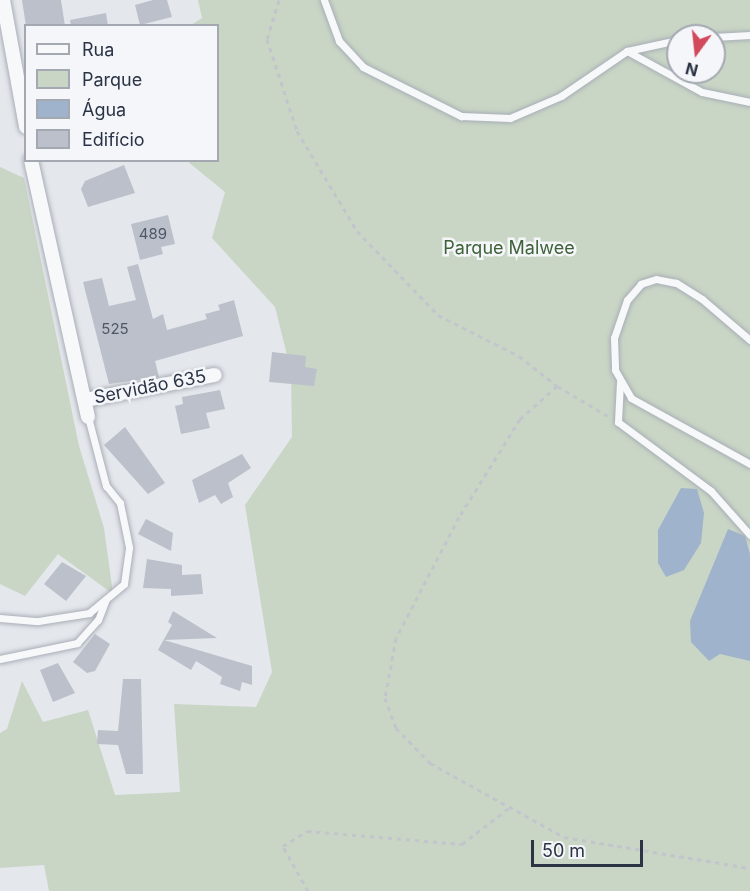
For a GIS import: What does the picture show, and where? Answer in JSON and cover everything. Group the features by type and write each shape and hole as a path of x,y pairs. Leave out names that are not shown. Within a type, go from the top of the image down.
{"street":[{"path":"3,0 24,117"},
{"path":"31,162 88,417"},
{"name":"Servidão 635","path":"85,400 215,375"}],"lane":[{"path":"324,0 339,41 363,67 461,116 510,118 561,96 627,51 666,43"},
{"path":"726,36 750,35"},
{"path":"627,51 702,92 750,102"},
{"path":"750,340 676,283 641,284 627,300 614,338 620,382 618,422 711,491 750,535"},
{"path":"620,382 652,414 750,464"},
{"path":"0,618 38,621 89,613 124,584 129,547 120,504 106,486 88,417"},
{"path":"0,659 77,643 98,620 106,598"}],"path":[{"path":"279,0 267,39 297,131 357,231 438,315 519,356 557,386 618,422"},
{"path":"557,386 520,419 459,517 396,638 385,698 396,728 430,763 564,837 750,868"},
{"path":"308,891 283,846 307,831 462,844 509,808"}],"green space":[{"name":"Parque Malwee","path":"198,0 750,0 750,891 49,891 44,865 0,868 0,733 7,729 22,681 43,722 88,710 115,795 180,792 174,704 256,707 272,672 245,505 292,437 291,371 275,307 212,238 225,192 188,162 219,162 219,24 193,24 202,18"},
{"path":"0,167 24,178 79,446 104,528 113,594 58,554 25,596 0,584"}],"water":[{"path":"681,488 697,489 704,513 701,543 684,570 666,577 658,563 658,530"},
{"path":"728,529 745,536 750,554 750,661 720,654 709,661 691,642 690,621"}],"building":[{"path":"22,0 61,0 65,24 26,24"},
{"path":"153,0 167,0 172,17 140,24 135,5"},
{"path":"106,13 108,24 71,24 70,20"},
{"path":"124,165 135,193 88,207 81,189 85,181"},
{"path":"168,215 175,244 161,247 163,254 140,260 131,224"},
{"path":"138,264 153,319 163,314 167,330 207,319 205,314 220,310 218,305 234,300 243,336 155,361 159,377 109,384 83,282 102,278 109,306 136,300 127,267"},
{"path":"272,352 306,356 305,367 317,369 314,386 269,382"},
{"path":"220,390 225,409 206,413 210,428 181,434 175,406 183,404 182,397"},
{"path":"125,427 165,483 148,494 104,445"},
{"path":"242,454 251,468 228,483 233,497 221,504 215,495 199,503 192,480"},
{"path":"146,519 173,533 171,551 138,534"},
{"path":"147,559 182,565 182,575 201,574 203,594 171,596 171,589 143,588"},
{"path":"62,562 86,576 66,601 44,584"},
{"path":"173,611 217,638 164,640 252,666 252,685 242,682 240,691 220,684 222,677 196,661 191,670 158,650 172,625 168,622"},
{"path":"95,634 110,644 95,671 87,673 73,662"},
{"path":"58,663 75,693 53,702 40,670"},
{"path":"123,679 141,679 143,774 126,774 118,745 97,744 98,730 118,731"}]}
